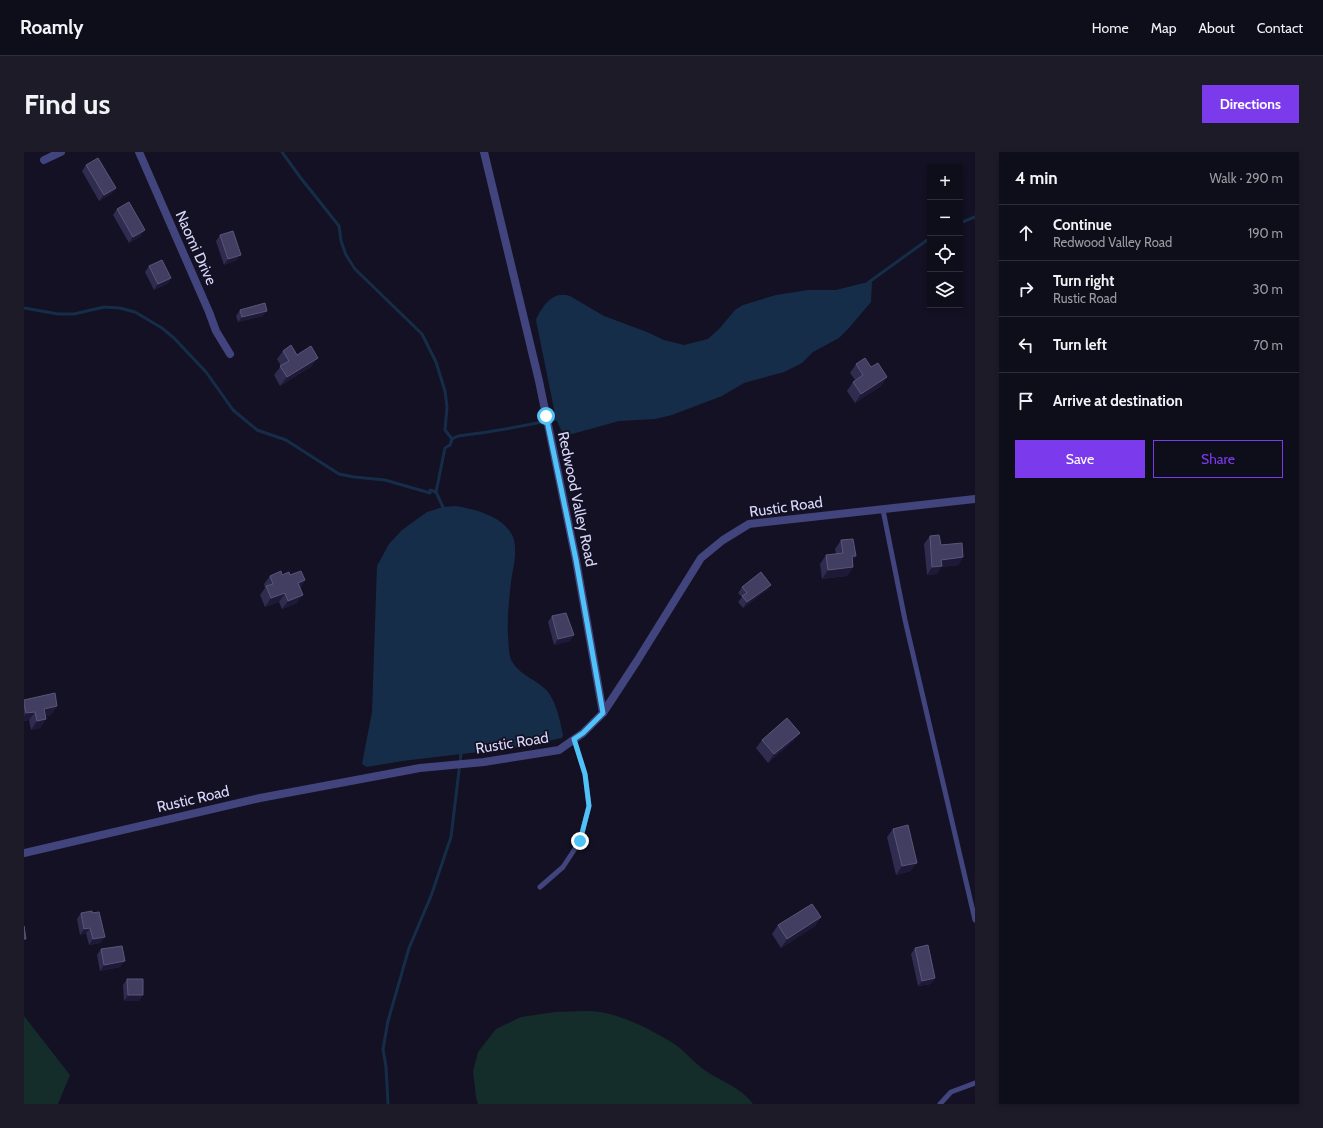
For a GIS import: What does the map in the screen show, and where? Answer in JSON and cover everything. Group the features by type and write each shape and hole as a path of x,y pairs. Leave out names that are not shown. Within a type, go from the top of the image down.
{"street":[{"path":"44,160 62,152"},
{"name":"Naomi Drive","path":"139,152 216,331 230,354"},
{"name":"Redwood Valley Road","path":"484,152 539,381 576,560 603,713"},
{"name":"Rustic Road","path":"24,853 260,798 420,768 484,762 559,750 583,733 603,713 701,558 723,540 749,524 975,499"}],"lane":[{"path":"884,510 905,620 975,920"},
{"path":"540,887 563,867 580,841 589,806 585,774 574,739"},
{"path":"940,1104 951,1092 975,1083"}],"green space":[{"path":"555,1012 601,1012 621,1017 640,1025 676,1045 702,1068 738,1089 753,1104 478,1104 473,1071 478,1052 496,1029 521,1017"},
{"path":"24,1016 70,1075 58,1104 24,1104"}],"water":[{"path":"872,281 871,302 848,329 839,338 813,352 802,363 784,372 744,383 722,396 672,415 655,419 619,421 572,434 563,434 556,419 536,320 541,310 553,297 558,295 570,296 604,316 664,340 684,345 708,339 720,328 735,310 743,305 776,295 808,290 836,290"},
{"path":"456,506 472,509 489,515 503,524 513,537 515,554 508,610 510,657 520,671 548,692 556,707 563,735 562,738 513,748 402,761 367,767 362,764 372,712 377,566 389,544 402,530 427,512 443,507"}],"building":[{"path":"98,158 116,188 104,195 86,165"},
{"path":"129,202 145,230 133,237 117,209"},
{"path":"233,231 241,255 228,259 220,235"},
{"path":"162,260 171,278 158,284 149,266"},
{"path":"265,303 267,311 242,317 240,310"},
{"path":"291,345 297,355 311,346 318,358 287,377 280,366 289,361 283,351"},
{"path":"865,358 871,367 878,363 887,377 861,394 853,382 863,375 856,364"},
{"path":"939,535 941,545 962,543 963,557 941,560 942,566 932,567 930,536"},
{"path":"853,539 856,556 852,556 853,567 828,570 826,555 843,553 841,540"},
{"path":"281,571 282,575 289,572 290,575 301,571 305,580 298,583 303,595 288,601 285,593 271,598 266,586 273,584 270,576"},
{"path":"761,572 771,585 747,602 742,596 747,593 742,587"},
{"path":"566,613 574,635 558,639 552,616"},
{"path":"55,693 57,706 44,709 46,719 37,721 35,712 26,713 24,700"},
{"path":"787,718 800,733 774,754 762,740"},
{"path":"908,825 917,863 902,866 893,829"},
{"path":"812,904 821,917 787,939 778,925"},
{"path":"92,911 92,913 99,912 105,937 93,939 90,928 84,929 81,913"},
{"path":"24,926 26,939 24,939"},
{"path":"928,945 935,978 922,981 915,948"},
{"path":"122,946 125,961 104,965 101,949"},
{"path":"127,979 143,979 143,995 128,995"}],"waterway":[{"path":"282,152 339,226 341,241 346,255 355,269 422,334 436,362 445,391 447,407 445,430 452,439"},
{"path":"963,222 975,217"},
{"path":"869,282 927,240"},
{"path":"24,308 58,314 74,314 104,307 120,308 135,312 162,328 174,338 206,372 233,410 257,430 286,440 339,474 385,480 430,493 430,490 436,492"},
{"path":"443,507 436,492 445,448 450,445 452,439 458,436 507,429 556,419"},
{"path":"388,1104 386,1067 383,1049 388,1021 409,948 431,896 451,837 461,754"}],"route":[{"path":"546,416 576,560 603,713 583,733 574,739 585,774 589,806 580,841"}]}
